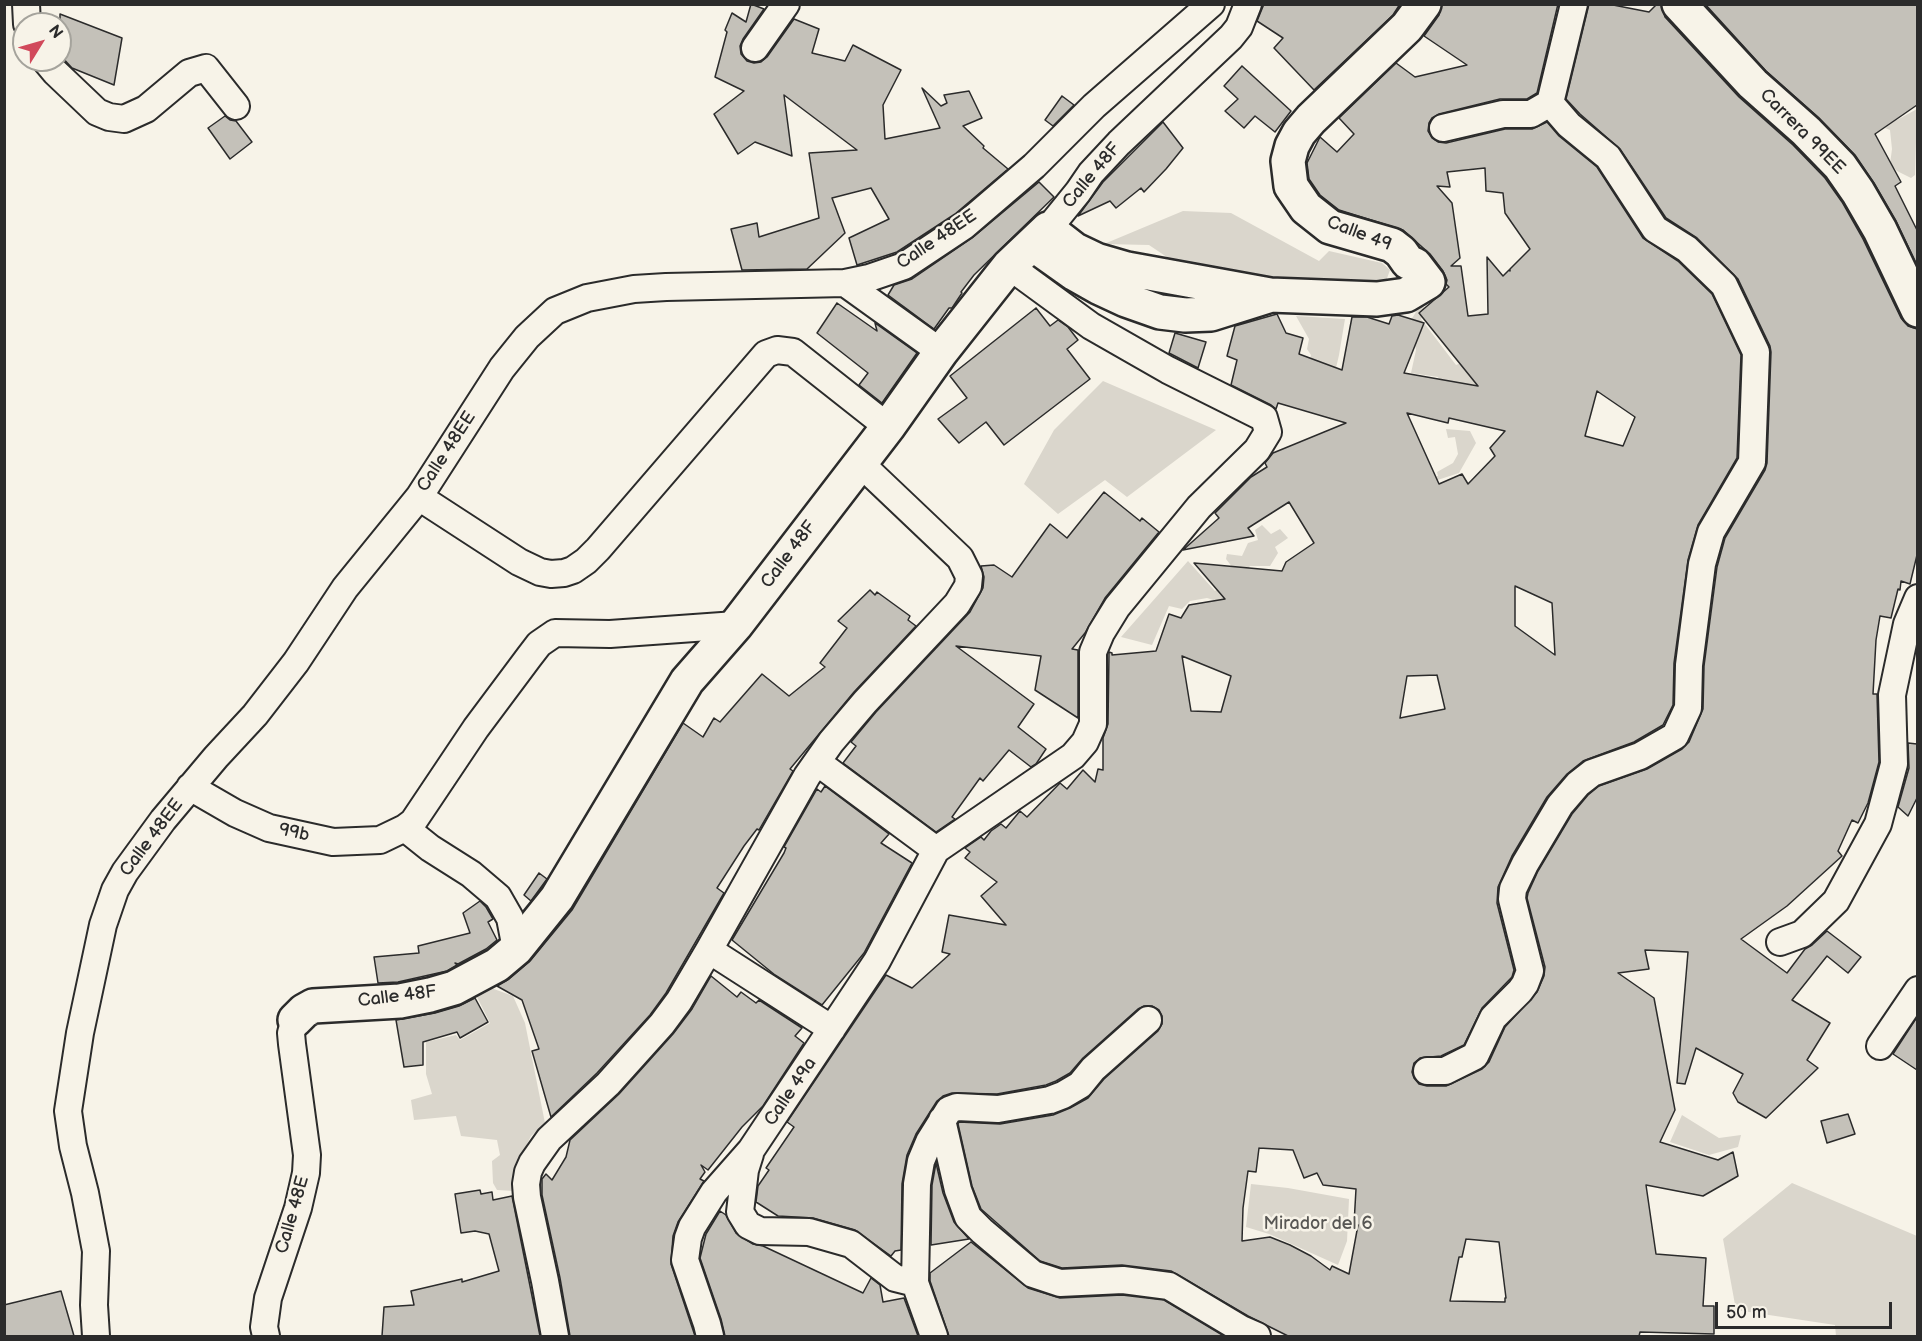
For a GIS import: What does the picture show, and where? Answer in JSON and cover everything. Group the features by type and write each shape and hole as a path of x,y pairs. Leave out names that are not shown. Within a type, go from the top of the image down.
{"street":[{"path":"754,48 786,4"},
{"name":"Calle 48EE","path":"96,1336 94,1305 97,1269 93,1231 69,1126 68,1112 74,1063 103,925 115,890 125,872 163,820 262,706 296,662 345,588 419,497 502,368 527,337 555,310 587,298 634,289 845,283 869,278 904,266 964,226 1034,166 1094,106 1211,4"},
{"name":"Calle 48F","path":"295,1020 313,1006 400,1000 454,988 497,965 516,949 557,898 687,681 736,625 888,427 941,352 1009,266 1040,236 1119,142 1231,38 1239,27 1248,4"},
{"name":"Calle 49","path":"1040,236 1075,274 1126,300 1160,312 1185,315 1211,314 1270,295 1377,299 1406,295 1428,282 1415,265 1408,262 1392,245 1330,227 1312,213 1297,197 1291,186 1288,161 1299,132 1407,27 1424,4"},
{"path":"1443,128 1503,114 1531,114 1550,103 1574,4"},
{"name":"Carrera 99EE","path":"1679,4 1753,84 1812,137 1840,166 1880,230 1917,310"},
{"path":"55,72 97,112 109,117 124,119 146,109 189,73 206,69 236,106"},
{"path":"1427,1071 1445,1071 1475,1056 1493,1018 1525,984 1530,971 1512,899 1513,889 1525,864 1560,806 1578,784 1592,773 1640,756 1675,736 1688,708 1689,665 1702,564 1712,532 1752,462 1756,352 1724,285 1687,249 1655,229 1608,157 1569,125 1550,103"},
{"path":"817,762 936,850 1073,756 1085,742 1093,724 1093,652 1101,633 1118,608 1199,507 1257,450 1268,432 1264,418 1168,370 1091,326 1009,266"},
{"path":"845,283 941,352"},
{"path":"419,497 529,567 551,574 564,573 586,561 598,549 766,354 777,350 793,352 888,427"},
{"path":"555,1336 526,1184 528,1172 540,1150 609,1084 662,1024 679,1001 709,950 807,776 845,724 957,604 968,586 969,576 960,558 860,463"},
{"path":"1780,942 1802,934 1836,901 1878,824 1894,764 1892,695 1907,624 1917,598"},
{"path":"516,949 510,918 498,897 471,874 430,848 405,828 413,822 476,728 539,644 555,633 610,634 736,625"},
{"name":"99b","path":"190,787 236,813 269,828 333,842 380,840 405,828"},
{"name":"Calle 49a","path":"710,1336 685,1260 692,1227 714,1192 751,1150 877,961 936,850"},
{"path":"709,950 832,1029"},
{"path":"1880,1046 1917,990"},
{"name":"Calle 48E","path":"266,1336 264,1320 268,1298 298,1208 306,1173 307,1155 291,1032 295,1020"},
{"path":"934,1336 915,1283 917,1184 921,1161 942,1120 950,1110 957,1107 998,1109 1050,1100 1063,1095 1080,1085 1093,1069 1148,1020"},
{"path":"942,1120 958,1190 968,1217 981,1232 1033,1274 1060,1283 1123,1280 1169,1286 1241,1329 1257,1336"},
{"path":"751,1150 745,1170 740,1212 748,1225 760,1231 809,1232 851,1244 895,1278 915,1283"}],"green space":[{"path":"1917,109 1915,175 1911,178 1897,171 1890,164 1892,149 1890,130 1885,128 1889,125 1886,120 1889,118 1897,120"},
{"path":"1183,211 1231,213 1319,261 1329,251 1382,263 1390,270 1385,284 1198,278 1149,245 1104,244"},
{"path":"1421,304 1426,310 1421,319 1456,365 1461,363 1511,414 1440,381 1438,377 1411,373 1416,350 1411,320"},
{"path":"1296,316 1345,319 1333,381 1307,375 1311,355 1307,349 1309,339"},
{"path":"1103,381 1216,430 1127,497 1105,480 1058,514 1024,484 1054,430"},
{"path":"1446,429 1470,431 1476,443 1459,473 1416,487 1415,484 1438,476 1437,472 1453,463 1458,454 1455,437 1448,438"},
{"path":"1262,525 1271,534 1280,529 1288,538 1275,547 1278,553 1270,566 1250,566 1223,603 1207,598 1190,601 1182,609 1169,606 1152,645 1121,637 1188,561 1215,591 1236,572 1226,559 1227,554 1242,556 1248,543 1258,540 1255,530"},
{"path":"483,985 513,996 525,1023 545,1123 531,1136 521,1156 518,1186 514,1191 497,1190 493,1183 492,1161 500,1155 497,1140 461,1136 456,1116 414,1120 411,1100 432,1094 426,1074 426,1042 456,1035 460,1040 490,1023 475,993"},
{"path":"1682,1115 1719,1138 1741,1135 1738,1147 1709,1155 1670,1142"},
{"path":"1792,1183 1917,1236 1917,1336 1836,1336 1835,1325 1736,1310 1723,1239"},
{"name":"Mirador del 6","path":"1251,1184 1349,1199 1347,1241 1338,1265 1269,1234 1246,1227"}],"building":[{"path":"751,4 764,9 740,46 741,54 747,61 761,62 767,57 794,19 819,29 812,53 845,61 853,45 901,70 883,105 885,139 940,128 922,88 941,106 947,103 944,95 969,91 982,118 963,126 984,146 983,148 1008,169 955,214 897,252 857,265 849,238 889,219 871,188 832,198 845,233 807,269 742,270 731,229 757,223 759,237 819,218 809,153 857,150 784,95 792,156 755,142 738,154 714,114 744,91 715,77 727,32 725,30 732,13 746,22"},
{"path":"1264,4 1400,4 1393,15 1314,90 1274,48 1283,38 1257,21"},
{"path":"1442,4 1558,4 1537,93 1527,99 1500,99 1439,114 1432,118 1428,131 1438,142 1446,143 1505,129 1532,129 1547,122 1559,136 1597,167 1643,238 1678,261 1712,294 1741,355 1737,458 1698,525 1688,560 1674,663 1673,705 1663,725 1634,742 1583,761 1567,774 1547,797 1512,856 1498,887 1497,903 1514,970 1512,977 1482,1008 1464,1045 1441,1056 1420,1058 1414,1063 1412,1072 1419,1084 1446,1086 1482,1069 1489,1062 1505,1027 1537,992 1545,967 1527,898 1538,871 1572,814 1599,786 1647,769 1682,749 1689,742 1703,709 1704,666 1717,567 1725,538 1767,463 1771,352 1738,279 1697,238 1666,218 1620,149 1566,99 1589,4 1608,4 1649,12 1657,4 1661,4 1665,17 1739,97 1793,145 1825,178 1863,239 1901,318 1908,326 1917,329 1917,555 1910,584 1901,581 1891,618 1880,616 1876,640 1873,694 1877,694 1879,762 1868,803 1858,823 1852,820 1838,851 1842,856 1787,906 1741,939 1787,973 1805,949 1827,931 1861,957 1848,973 1827,956 1792,1000 1830,1023 1807,1060 1818,1068 1766,1118 1738,1102 1733,1093 1743,1074 1696,1048 1685,1084 1677,1083 1688,952 1645,950 1649,969 1618,973 1654,998 1675,1110 1660,1142 1718,1160 1733,1152 1738,1176 1703,1196 1646,1185 1656,1254 1706,1258 1703,1306 1714,1306 1714,1334 1640,1332 1639,1336 1288,1336 1248,1316 1171,1271 1122,1265 1062,1268 1040,1261 981,1209 972,1186 958,1124 959,1122 1000,1124 1053,1115 1088,1098 1104,1079 1158,1031 1162,1024 1162,1016 1159,1010 1152,1006 1138,1009 1083,1058 1070,1073 1056,1081 997,1094 952,1093 937,1101 916,1134 907,1155 902,1184 901,1250 895,1251 891,1256 855,1230 813,1218 778,1216 756,1202 758,1186 769,1170 766,1168 794,1127 787,1122 886,975 912,988 950,954 942,952 949,915 1006,925 981,896 997,882 965,858 970,852 965,848 981,837 984,840 1001,824 1006,828 1020,811 1027,817 1060,783 1067,789 1083,770 1095,782 1098,769 1103,770 1103,738 1108,724 1109,652 1112,655 1156,651 1169,614 1181,618 1189,605 1225,599 1194,563 1282,571 1286,562 1314,543 1289,502 1248,528 1254,536 1183,550 1219,518 1215,513 1251,477 1267,467 1265,463 1273,453 1346,423 1278,403 1276,409 1231,385 1237,360 1227,356 1235,326 1277,314 1286,333 1303,338 1299,354 1342,370 1352,317 1367,317 1389,324 1392,316 1398,315 1424,323 1404,373 1478,386 1419,313 1449,287 1443,271 1430,254 1403,230 1339,210 1320,195 1309,179 1307,163 1320,137 1337,152 1354,134 1339,118 1396,63 1415,77 1467,65 1424,36 1439,15","holes":["1485,168 1486,191 1503,193 1505,213 1530,249 1503,276 1487,257 1488,314 1468,316 1461,266 1451,266 1460,258 1452,203 1437,186 1450,187 1447,172","1597,391 1635,417 1623,446 1585,436","1407,413 1448,423 1449,418 1505,431 1490,448 1495,456 1468,484 1462,474 1439,484","1515,586 1552,603 1555,655 1515,626","1182,656 1231,676 1221,712 1191,711","1437,675 1445,709 1400,718 1407,676","1259,1148 1293,1150 1304,1178 1317,1173 1323,1185 1356,1189 1354,1224 1358,1225 1349,1274 1332,1266 1330,1270 1311,1256 1270,1237 1242,1241 1243,1208 1248,1171 1256,1172","1466,1239 1499,1242 1505,1302 1450,1301 1459,1257 1462,1257"]},
{"path":"1705,4 1917,4 1917,105 1875,134 1901,182 1895,186 1917,230 1917,265 1896,221 1855,155 1819,118 1766,71"},
{"path":"72,19 122,38 114,85 72,68"},
{"path":"1242,66 1291,111 1275,132 1255,116 1244,128 1225,111 1238,99 1224,86"},
{"path":"1062,96 1074,105 1053,126 1045,120"},
{"path":"225,116 236,121 252,142 230,159 208,128"},
{"path":"1163,122 1183,148 1166,169 1144,192 1141,188 1116,208 1110,201 1078,216 1103,182"},
{"path":"1039,182 1054,197 974,275 952,308 949,308 934,329 888,295 894,285 912,279 972,238"},
{"path":"837,303 877,331 875,323 917,353 882,403 859,385 868,373 817,333"},
{"path":"1036,308 1050,326 1058,320 1068,327 1078,340 1067,349 1090,379 1004,445 986,422 959,443 938,419 967,398 950,376"},
{"path":"1175,333 1206,342 1198,368 1169,353"},
{"path":"1104,492 1140,521 1142,518 1159,532 1105,598 1085,633 1072,649 1078,650 1078,718 1035,690 1041,656 956,646 1034,704 1018,727 1046,749 1036,764 1031,767 1009,750 983,781 980,778 952,817 955,819 936,832 843,763 856,746 851,742 876,712 970,612 983,588 984,577 981,566 994,565 1012,577 1050,524 1067,538"},
{"path":"870,590 875,595 877,592 910,616 908,620 916,626 854,692 790,769 793,771 759,830 757,829 744,846 717,888 724,893 666,993 650,1015 597,1073 551,1117 532,1051 539,1049 522,1000 497,986 530,961 572,910 683,723 703,737 714,718 720,722 762,674 789,696 825,667 820,663 847,628 838,621"},
{"path":"1908,743 1917,744 1917,798 1908,816 1898,807 1909,768"},
{"path":"825,786 889,834 881,843 912,863 864,953 822,1005 775,975 732,940 784,853 786,848 784,847 817,789 821,792"},
{"path":"539,873 547,879 531,901 524,895"},
{"path":"480,901 493,919 488,922 497,940 486,949 458,964 455,963 457,965 447,971 398,982 378,983 374,957 419,953 418,946 470,933 463,913"},
{"path":"711,976 737,997 741,992 756,1003 759,1000 802,1028 795,1036 804,1043 763,1106 742,1127 708,1170 701,1165 705,1172 700,1179 704,1181 678,1222 673,1236 671,1264 695,1336 570,1336 542,1195 542,1179 546,1174 552,1180 566,1157 570,1140 619,1094 673,1034 692,1009"},
{"path":"475,998 488,1022 460,1038 457,1032 423,1042 423,1065 404,1067 396,1020 435,1013 459,1006"},
{"path":"1917,1017 1917,1070 1893,1054"},
{"path":"1848,1114 1855,1134 1827,1143 1821,1121"},
{"path":"936,1163 943,1193 954,1222 969,1239 931,1245 932,1185"},
{"path":"480,1190 481,1194 492,1192 493,1200 512,1196 540,1336 382,1336 384,1307 414,1305 411,1291 462,1279 462,1282 499,1271 489,1234 475,1231 461,1233 455,1194"},
{"path":"720,1211 726,1215 736,1233 753,1244 763,1246 863,1293 871,1278 880,1285 883,1302 904,1298 918,1336 725,1336 700,1258 706,1234"},
{"path":"971,1242 1028,1288 1060,1298 1122,1295 1164,1300 1224,1336 949,1336 930,1281 930,1273"},
{"path":"61,1291 74,1336 4,1336 4,1305"}]}
